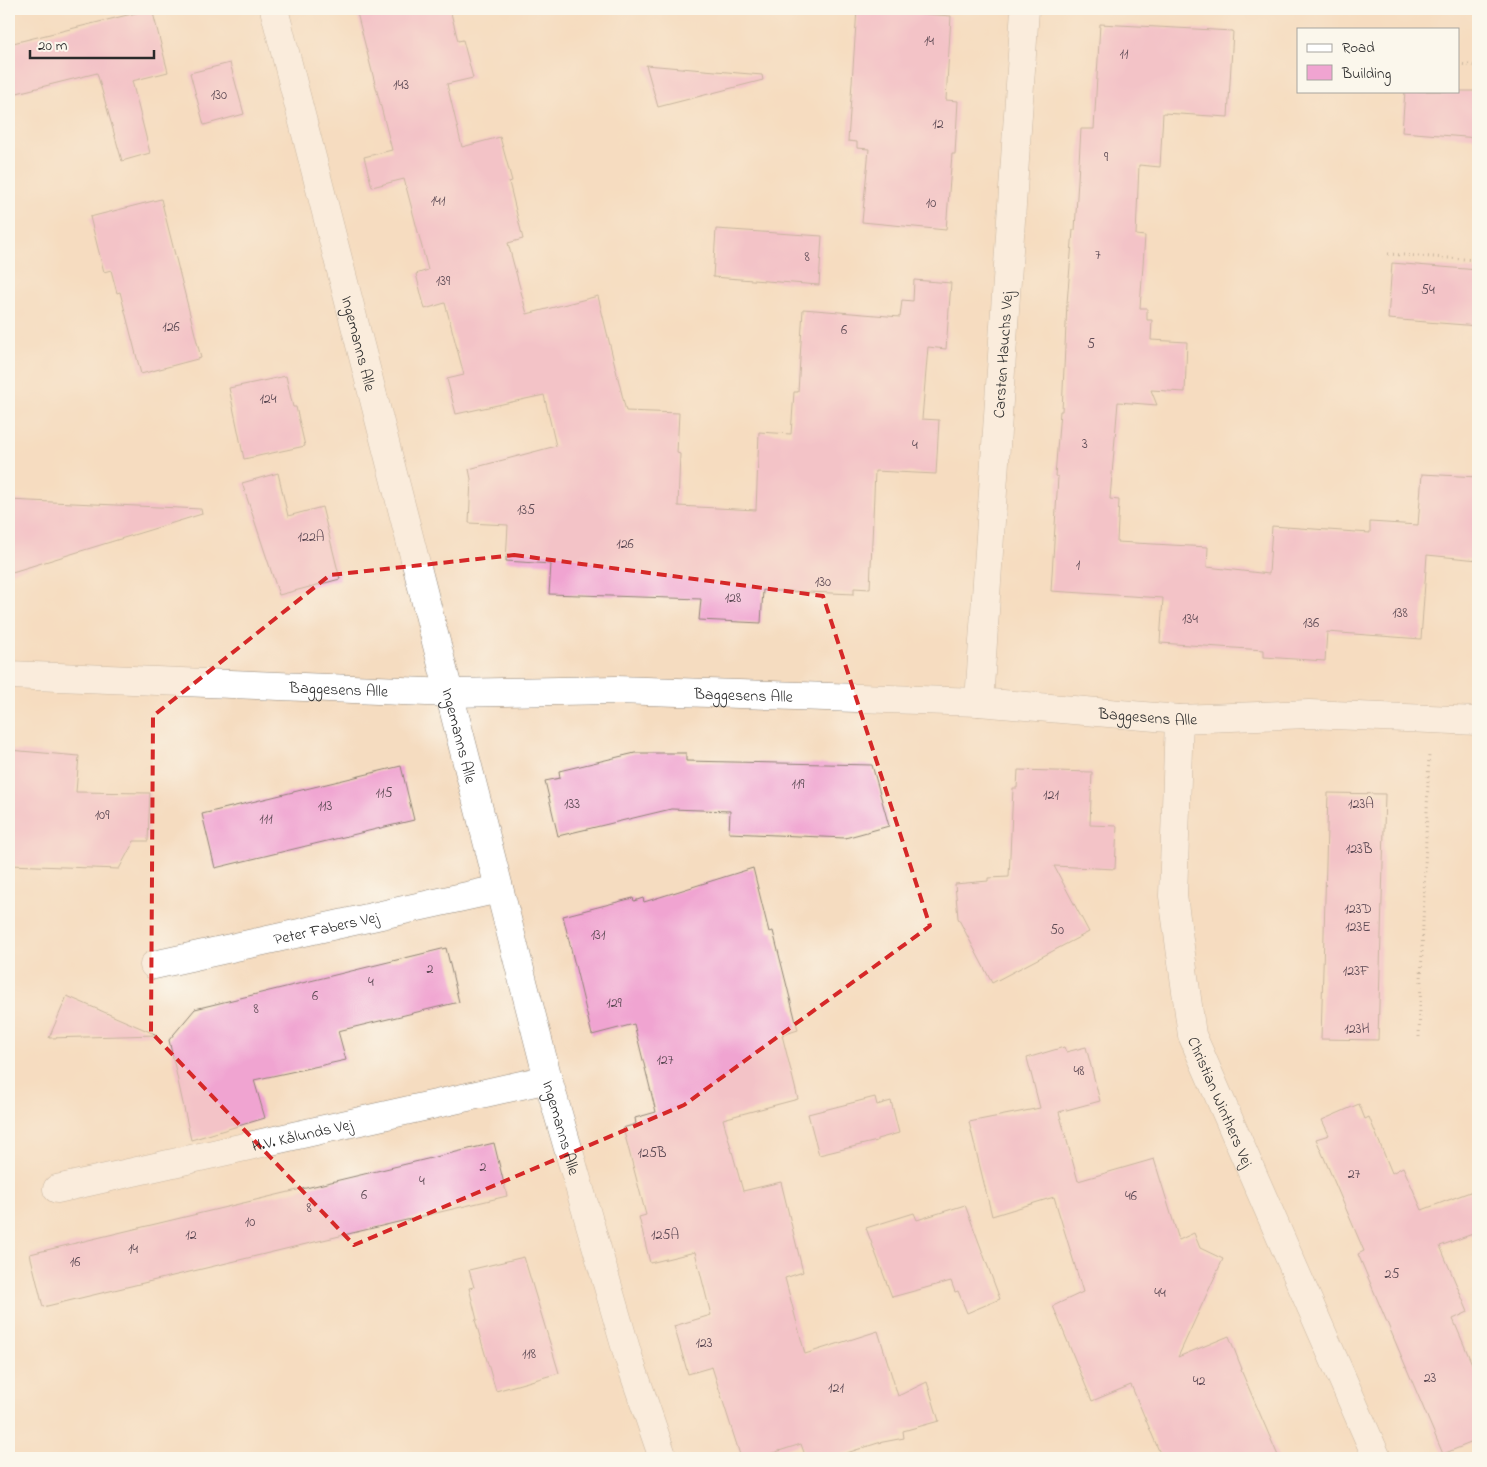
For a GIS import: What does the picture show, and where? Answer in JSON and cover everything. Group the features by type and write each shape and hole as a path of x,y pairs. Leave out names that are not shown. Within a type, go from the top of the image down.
{"street":[{"name":"Ingemanns Alle","path":"274,9 548,1079 628,1356 663,1458"},
{"name":"Carsten Hauchs Vej","path":"979,702 1025,9"},
{"name":"Baggesens Alle","path":"9,676 450,693 616,690 979,702 1179,718 1309,714 1478,721"},
{"name":"Christian Winthers Vej","path":"1179,718 1173,896 1192,1034 1377,1458"},
{"name":"Peter Fabers Vej","path":"154,965 499,889"},
{"name":"H.V. Kålunds Vej","path":"57,1189 548,1079"}],"path":[{"path":"1460,64 1478,66"},
{"path":"1388,254 1478,260"},
{"path":"1419,1037 1430,718"}],"highlighted area":[{"path":"514,555 823,596 930,926 684,1105 354,1245 151,1032 153,716 330,575"}],"building":[{"path":"152,9 168,72 132,81 150,153 122,161 97,73 9,95 9,44"},
{"path":"356,9 450,9 458,41 463,40 473,78 447,84 462,147 500,137 512,181 509,182 523,239 508,243 527,314 598,296 626,411 679,413 677,453 680,454 678,506 756,510 759,432 791,434 794,392 798,392 803,309 900,317 902,300 913,301 914,280 951,283 946,349 928,347 922,419 939,420 936,474 875,471 870,589 854,588 854,594 763,590 761,623 699,620 701,599 549,594 551,564 506,561 508,525 469,523 471,479 469,469 556,446 544,395 456,414 447,379 464,375 445,303 425,309 416,274 428,270 404,179 372,187 364,157 392,150"},
{"path":"857,9 951,16 946,100 958,101 955,154 952,154 946,230 862,222 869,149 857,148 857,142 848,141"},
{"path":"1100,24 1233,31 1228,117 1163,113 1160,167 1139,165 1136,235 1145,236 1140,308 1147,308 1147,320 1152,320 1151,340 1187,342 1185,392 1151,390 1157,405 1118,402 1110,499 1119,500 1117,542 1208,547 1207,567 1269,574 1272,526 1370,533 1370,522 1418,525 1422,474 1478,477 1478,560 1427,555 1421,639 1327,632 1325,661 1264,657 1264,650 1160,643 1163,598 1051,591 1058,477 1055,476 1060,411 1062,411 1067,303 1073,230 1075,230 1081,129 1094,129"},
{"path":"230,63 244,114 204,125 190,73"},
{"path":"646,65 762,75 763,80 658,107"},
{"path":"1478,91 1478,138 1402,132 1405,92"},
{"path":"161,199 201,358 141,374 120,292 117,293 111,270 104,272 90,217"},
{"path":"716,229 822,236 819,285 713,277"},
{"path":"1392,263 1478,270 1478,326 1388,319"},
{"path":"286,376 293,407 296,407 305,446 244,459 229,388"},
{"path":"278,473 288,516 322,507 340,579 279,595 242,483"},
{"path":"9,500 201,509 202,514 9,573"},
{"path":"9,750 79,756 76,792 150,793 148,841 134,841 119,869 9,865"},
{"path":"635,753 686,753 686,761 872,765 889,826 845,838 729,833 730,811 671,809 558,836 545,781 560,778 559,771"},
{"path":"401,766 414,820 215,868 202,814"},
{"path":"1018,770 1092,772 1090,825 1117,826 1115,869 1054,866 1089,932 992,983 958,918 955,884 988,881 988,878 1009,877 1013,788 1017,788"},
{"path":"1328,793 1385,794 1378,1040 1321,1039"},
{"path":"753,868 769,932 773,931 798,1030 782,1035 798,1099 723,1119 743,1191 781,1182 803,1272 785,1278 805,1354 878,1331 898,1396 927,1382 939,1421 903,1431 904,1438 878,1443 831,1458 806,1458 801,1444 757,1458 741,1458 712,1367 688,1374 674,1326 711,1315 695,1252 650,1263 639,1217 646,1215 623,1128 636,1124 635,1118 656,1112 634,1024 592,1035 563,916 633,898 634,901 643,898 644,902"},
{"path":"446,948 459,1002 338,1031 346,1060 254,1080 265,1118 191,1140 169,1040 195,1009"},
{"path":"67,996 157,1035 49,1038"},
{"path":"1064,1047 1066,1052 1086,1047 1100,1101 1059,1112 1078,1181 1154,1159 1179,1240 1194,1233 1200,1248 1223,1259 1178,1357 1229,1336 1241,1370 1279,1458 1162,1458 1131,1385 1092,1401 1053,1306 1083,1292 1054,1197 992,1216 969,1122 1040,1108 1027,1058"},
{"path":"875,1097 877,1105 891,1101 899,1133 877,1139 877,1141 819,1155 808,1114"},
{"path":"1359,1104 1365,1119 1369,1117 1392,1173 1403,1167 1422,1210 1478,1189 1478,1232 1440,1246 1468,1312 1453,1319 1478,1378 1478,1440 1443,1454 1358,1254 1364,1251 1316,1139 1329,1135 1322,1120"},
{"path":"494,1143 507,1196 43,1307 30,1254"},
{"path":"965,1205 1000,1299 967,1313 958,1291 955,1292 951,1281 892,1297 866,1228 914,1213 917,1220"},
{"path":"524,1257 559,1373 496,1391 475,1320 477,1320 469,1288 474,1287 469,1270"}]}
